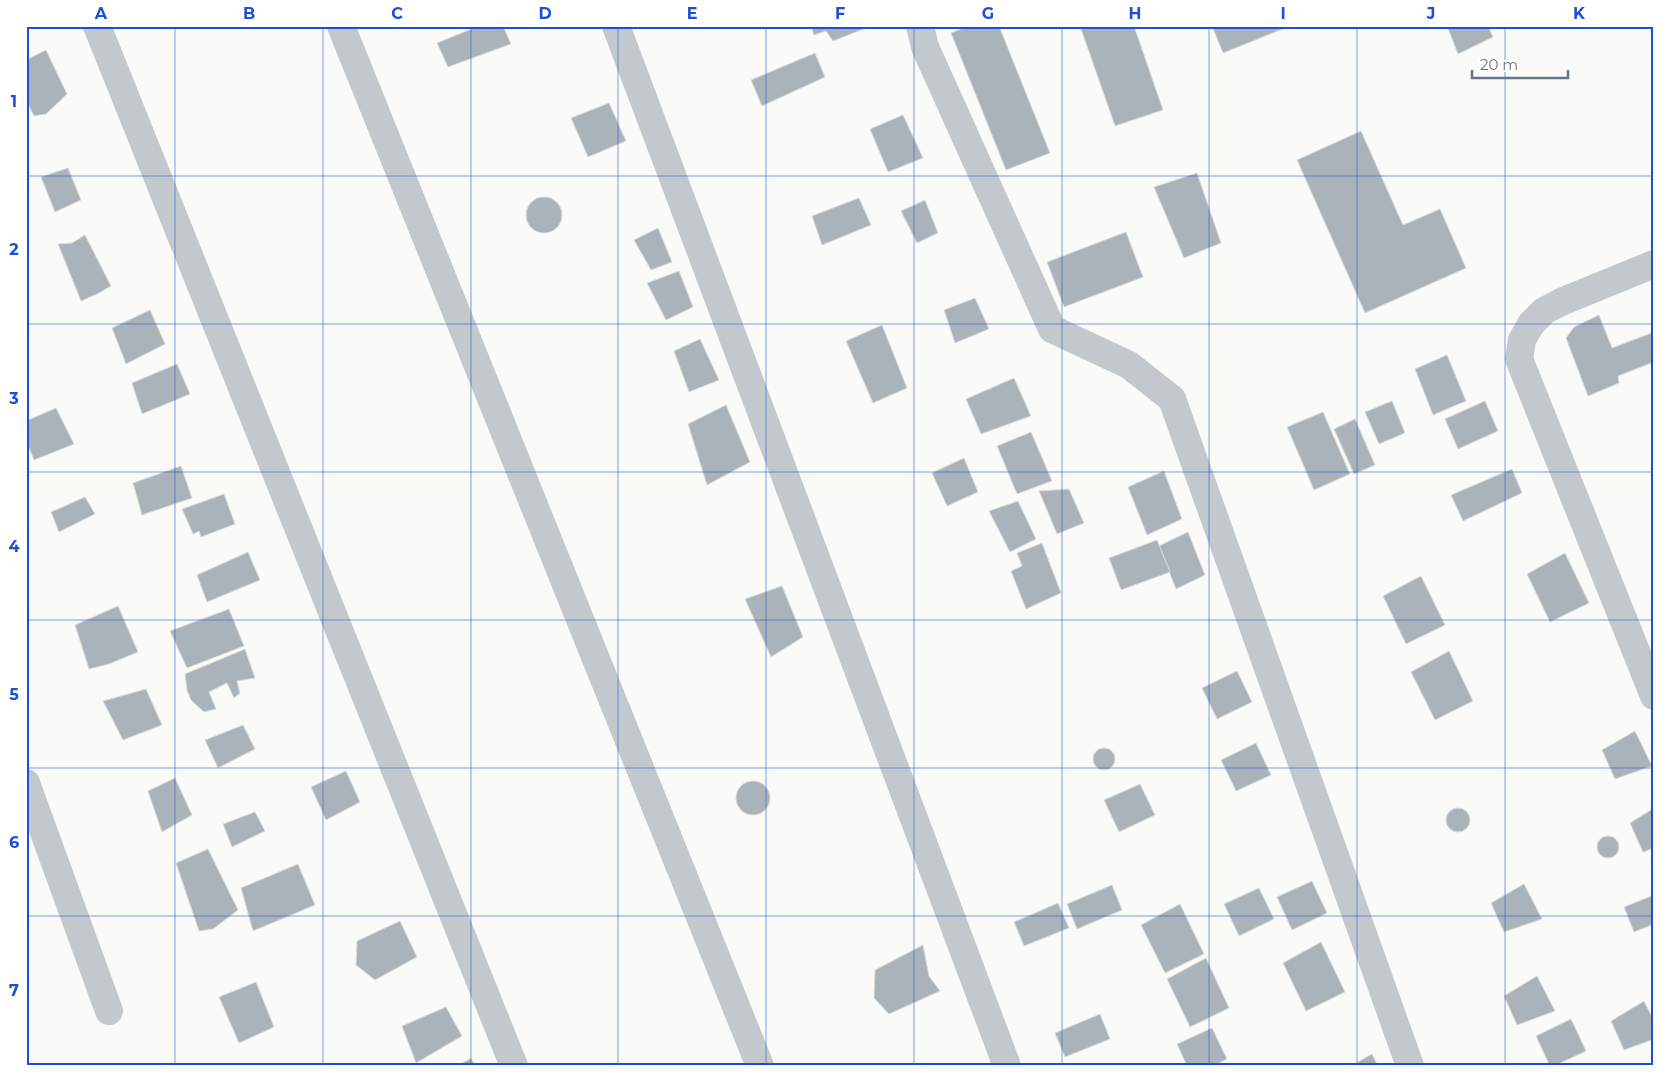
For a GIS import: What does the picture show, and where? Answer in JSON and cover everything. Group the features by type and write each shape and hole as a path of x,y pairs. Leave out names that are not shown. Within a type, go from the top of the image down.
{"street":[{"path":"98,26 514,1066"},
{"path":"341,26 760,1066"},
{"path":"616,26 1007,1066"},
{"path":"920,26 925,47 1052,329 1129,365 1172,398 1410,1066"},
{"path":"1654,264 1561,302 1544,311 1531,324 1522,340 1519,359 1654,696"},
{"path":"26,783 109,1012"}],"building":[{"path":"479,26 503,26 511,44 448,67 437,43"},
{"path":"811,26 871,26 833,41 826,31 814,35"},
{"path":"968,26 999,26 1050,153 1006,170 951,33"},
{"path":"1080,26 1134,26 1163,110 1115,126"},
{"path":"1212,26 1290,26 1223,53"},
{"path":"1447,26 1488,26 1493,37 1458,54"},
{"path":"46,50 67,94 46,114 34,116 26,100 26,60"},
{"path":"815,53 825,77 762,106 751,80"},
{"path":"609,103 626,141 588,157 571,118"},
{"path":"903,115 923,158 888,172 870,129"},
{"path":"1361,131 1403,225 1440,209 1466,268 1365,313 1297,160"},
{"path":"68,168 81,200 55,212 41,177"},
{"path":"1197,173 1221,243 1184,258 1154,187"},
{"path":"544,197 551,198 557,202 561,208 561,222 557,228 551,232 544,233 537,232 531,228 527,222 526,215 527,208 531,202 537,198"},
{"path":"859,198 871,225 822,245 812,216"},
{"path":"925,200 938,233 917,243 901,211"},
{"path":"658,228 672,262 651,270 634,240"},
{"path":"1126,232 1143,277 1064,307 1047,262"},
{"path":"85,235 111,286 81,301 58,244 72,243"},
{"path":"679,271 693,307 666,320 647,283"},
{"path":"975,298 989,329 955,343 944,310"},
{"path":"150,310 165,344 126,364 112,328"},
{"path":"1599,315 1612,348 1654,332 1654,362 1618,376 1619,383 1588,396 1566,338 1574,327"},
{"path":"882,325 907,388 873,403 846,341"},
{"path":"700,339 719,380 689,392 674,351"},
{"path":"1447,355 1466,401 1433,415 1415,369"},
{"path":"177,364 190,394 142,414 132,383"},
{"path":"1014,378 1031,416 981,434 966,399"},
{"path":"1392,401 1405,433 1379,444 1365,412"},
{"path":"1485,401 1498,431 1458,449 1445,419"},
{"path":"726,405 750,462 707,485 688,424"},
{"path":"56,408 74,444 34,460 26,440 26,421"},
{"path":"1323,412 1350,474 1314,490 1287,427"},
{"path":"1355,419 1375,465 1354,474 1334,429"},
{"path":"1031,432 1052,481 1017,494 997,446"},
{"path":"964,458 978,492 947,506 932,473"},
{"path":"181,466 192,498 142,515 133,483"},
{"path":"1512,469 1522,493 1463,521 1451,495"},
{"path":"1164,471 1182,519 1147,535 1128,487"},
{"path":"1069,489 1084,523 1057,534 1039,491"},
{"path":"224,494 235,524 201,537 199,531 193,534 182,509"},
{"path":"85,497 95,514 59,532 51,512"},
{"path":"1018,501 1036,539 1010,552 989,511"},
{"path":"1188,532 1205,575 1176,589 1159,546"},
{"path":"1157,540 1170,572 1121,590 1109,558"},
{"path":"1042,543 1061,593 1026,609 1011,571 1022,566 1017,553"},
{"path":"248,552 260,580 207,602 197,575"},
{"path":"1565,553 1589,603 1550,622 1527,574"},
{"path":"1421,576 1445,625 1406,644 1383,596"},
{"path":"782,586 803,637 771,657 745,599"},
{"path":"118,606 138,652 109,664 89,669 75,625"},
{"path":"229,609 244,646 187,668 170,631"},
{"path":"245,649 255,678 237,681 240,693 234,698 227,683 209,692 216,709 204,712 191,700 187,690 185,674"},
{"path":"1449,651 1473,701 1435,720 1411,672"},
{"path":"1237,671 1252,702 1217,719 1202,688"},
{"path":"146,689 162,725 123,740 103,701"},
{"path":"243,725 255,749 218,768 205,740"},
{"path":"1635,731 1652,766 1615,779 1602,750"},
{"path":"1256,743 1271,775 1236,791 1221,760"},
{"path":"1100,748 1108,748 1115,755 1115,763 1108,770 1100,770 1093,763 1093,755"},
{"path":"346,771 360,802 326,820 311,787"},
{"path":"175,778 192,815 162,832 148,791"},
{"path":"753,781 760,782 765,786 769,791 769,805 765,810 760,814 753,815 746,814 741,810 737,805 736,798 737,791 741,786 746,782"},
{"path":"1140,784 1155,815 1119,832 1104,800"},
{"path":"1458,808 1466,812 1470,820 1466,828 1458,832 1450,828 1446,820 1450,812"},
{"path":"1654,808 1654,848 1643,852 1630,823"},
{"path":"255,812 265,831 232,847 223,824"},
{"path":"1604,836 1612,836 1619,843 1619,851 1612,858 1604,858 1597,851 1597,843"},
{"path":"208,849 238,910 213,929 199,931 176,863"},
{"path":"298,864 315,905 253,931 241,888"},
{"path":"1312,881 1327,913 1292,930 1277,897"},
{"path":"1524,884 1542,919 1504,932 1491,903"},
{"path":"1112,885 1122,910 1077,929 1067,904"},
{"path":"1259,888 1274,919 1239,936 1224,904"},
{"path":"1654,895 1654,924 1634,932 1624,907"},
{"path":"1058,903 1069,928 1024,946 1014,922"},
{"path":"1180,904 1204,954 1165,973 1141,925"},
{"path":"400,921 417,957 375,980 356,965 357,941"},
{"path":"1321,942 1345,992 1306,1011 1283,963"},
{"path":"923,945 929,976 940,991 889,1014 874,998 875,970"},
{"path":"1206,958 1229,1008 1190,1027 1167,979"},
{"path":"1537,976 1555,1011 1517,1025 1504,996"},
{"path":"256,982 274,1027 239,1043 219,997"},
{"path":"1644,1001 1654,1021 1654,1039 1624,1050 1611,1021"},
{"path":"446,1007 462,1036 416,1063 402,1026"},
{"path":"1100,1014 1110,1039 1065,1057 1055,1033"},
{"path":"1571,1019 1586,1051 1554,1066 1550,1066 1536,1036"},
{"path":"1212,1028 1227,1059 1213,1066 1187,1066 1177,1044"},
{"path":"1372,1054 1378,1066 1351,1066"},
{"path":"471,1058 475,1066 455,1066 459,1065"}]}
